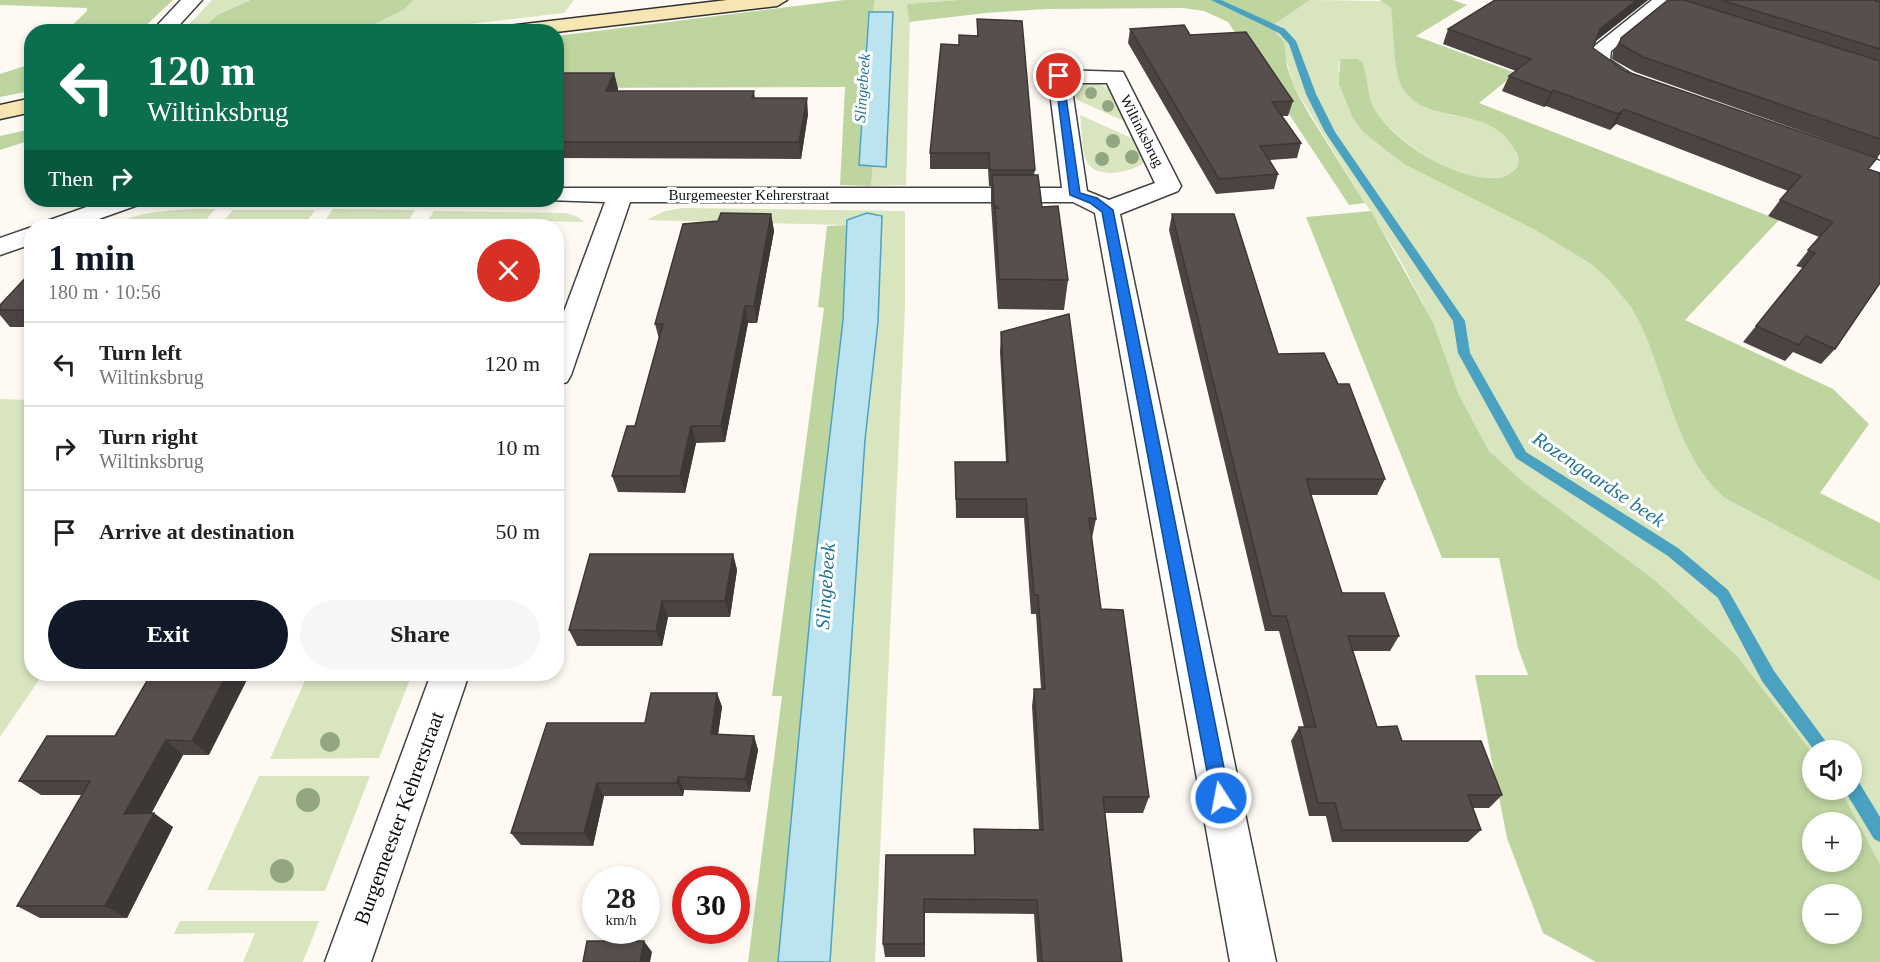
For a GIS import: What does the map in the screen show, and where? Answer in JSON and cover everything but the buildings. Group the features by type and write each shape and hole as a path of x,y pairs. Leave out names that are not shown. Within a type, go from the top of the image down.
{"street":[{"path":"168,24 192,0"},
{"path":"564,25 777,0"},
{"path":"1648,86 1626,79 1599,62 1601,49 1664,0"},
{"name":"Wiltinksbrug","path":"1075,195 1059,76 1115,77 1169,186 1107,210"},
{"path":"0,112 24,107"},
{"path":"0,120 24,116"},
{"path":"1803,141 1880,169"},
{"name":"Burgemeester Kehrerstraat","path":"564,195 1075,195"},
{"path":"564,352 620,195"},
{"path":"1075,195 1094,201 1107,210 1253,962"},
{"path":"76,219 109,207"},
{"path":"0,247 24,239"},
{"name":"Burgemeester Kehrerstraat","path":"348,962 448,681"}],"green space":[{"path":"0,0 173,0 148,24 73,24 87,11 87,8 0,5"},
{"path":"212,0 249,0 217,15 208,24 190,24"},
{"path":"250,0 414,0 403,10 375,24 208,24 217,15"},
{"path":"414,0 574,0 564,13 469,24 368,24 390,17"},
{"path":"844,0 875,0 873,12 869,12 868,16 859,161 860,165 873,166 871,186 840,185 845,87 564,88 564,35"},
{"path":"875,0 958,0 908,4 910,11 906,185 871,186 873,166 886,166 893,12 873,12"},
{"path":"958,0 1310,0 1271,26 1284,42 1287,66 1294,87 1365,203 1349,205 1228,22 1204,11 1183,8 1046,9 909,22 907,4"},
{"path":"1310,0 1382,1 1391,8 1400,70 1409,92 1416,100 1429,108 1492,125 1504,133 1514,145 1519,164 1505,176 1487,179 1466,175 1422,154 1387,125 1376,112 1371,102 1364,68 1340,59 1338,70 1404,164 1535,230 1591,264 1609,280 1631,307 1649,345 1683,437 1707,479 1723,497 1880,581 1880,864 1862,830 1862,812 1852,812 1846,800 1862,800 1862,740 1803,740 1737,656 1656,581 1523,483 1489,451 1459,395 1433,322 1399,258 1294,87 1285,55 1270,25"},
{"path":"1380,0 1453,0 1467,5 1416,36 1516,73 1479,103 1779,220 1685,320 1833,389 1869,424 1820,493 1880,523 1880,581 1723,497 1707,479 1683,437 1649,345 1631,307 1609,280 1591,264 1535,230 1404,164 1363,132 1353,118 1339,84 1340,59 1357,59 1362,62 1370,99 1375,110 1397,136 1429,158 1465,174 1482,178 1503,177 1515,169 1518,163 1516,152 1504,135 1491,126 1428,108 1414,101 1403,89 1397,73 1391,8"},
{"path":"24,66 24,92 0,97 0,74"},
{"path":"1086,82 1111,89 1126,122 1077,100 1074,91 1078,85"},
{"path":"1080,115 1136,140 1147,159 1127,171 1108,173 1092,168 1087,162 1084,151"},
{"path":"24,131 24,142 0,150 0,136"},
{"path":"682,208 905,211 905,308 875,962 830,962 865,440 878,322 882,216 847,220 847,225 646,220 665,211"},
{"path":"215,209 207,219 128,219 149,213"},
{"path":"333,209 415,210 409,219 326,219"},
{"path":"233,210 315,210 309,219 225,219"},
{"path":"434,211 566,213 584,222 564,222 564,219 429,219"},
{"path":"1371,211 1433,322 1459,395 1489,451 1524,483 1656,581 1737,656 1803,740 1802,800 1846,800 1852,812 1802,812 1802,872 1862,872 1862,830 1880,864 1880,962 1596,962 1543,933 1507,838 1475,675 1528,675 1518,648 1499,558 1442,558 1306,217"},
{"path":"847,225 843,320 814,573 778,962 748,962 782,696 772,696 824,308 818,307 827,226"},
{"path":"0,399 24,400 24,681 38,681 0,737"},
{"path":"305,681 409,681 379,758 270,759"},
{"path":"259,776 370,776 325,891 207,890"},
{"path":"180,921 319,921 303,962 243,962 255,933 174,934"}],"water":[{"path":"869,12 893,12 886,167 859,165"},
{"name":"Slingebeek","path":"867,213 882,216 878,322 865,440 830,962 778,962 814,573 843,320 847,220"}],"waterway":[{"name":"Rozengaardse beek","path":"1215,0 1282,31 1293,43 1311,94 1330,132 1459,321 1464,353 1521,455 1673,552 1723,594 1768,676 1816,740"},
{"name":"Rozengaardse beek","path":"1860,800 1880,833"}],"route":[{"path":"1059,76 1075,195 1094,201 1107,210 1221,798"}]}
